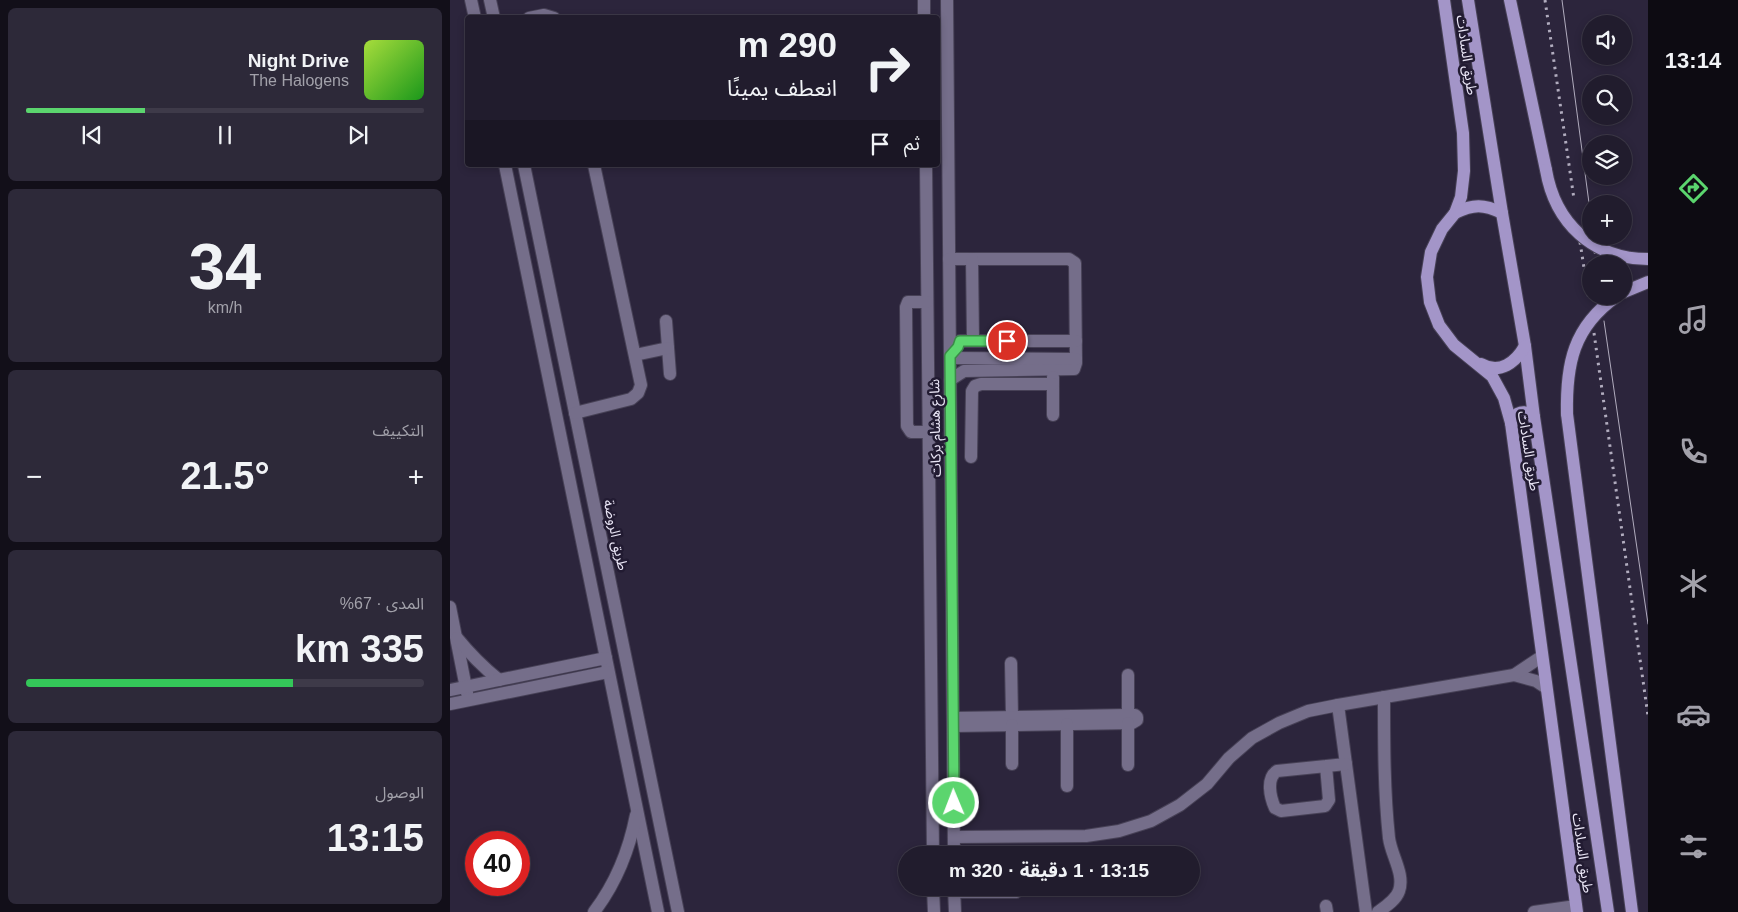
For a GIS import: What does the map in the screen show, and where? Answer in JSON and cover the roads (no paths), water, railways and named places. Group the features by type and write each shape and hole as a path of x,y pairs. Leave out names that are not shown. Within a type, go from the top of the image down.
{"main road":[{"name":"طريق السادات","path":"1444,0 1464,152 1463,184 1461,197 1455,212 1442,230 1431,252 1427,277 1430,302 1439,325 1454,345 1492,376 1504,398 1511,423 1576,909"},
{"name":"طريق السادات","path":"1468,0 1525,346 1608,912"},
{"path":"1510,0 1546,170 1552,195 1557,206 1581,236 1596,246 1614,254 1648,259"},
{"path":"1455,212 1466,207 1478,205 1491,208 1502,214"},
{"path":"1632,289 1648,282"},
{"path":"1606,305 1588,324 1573,352 1566,383 1567,414 1632,912"},
{"path":"1474,360 1485,366 1497,368 1509,364 1519,357 1525,346"},
{"path":"1511,423 1513,417 1518,413 1530,413 1534,417"}],"street":[{"path":"472,0 474,15"},
{"path":"490,0 493,15"},
{"path":"924,0 924,15"},
{"name":"شارع هشام بركات","path":"947,0 943,130 950,323 954,846"},
{"path":"505,167 658,912"},
{"name":"طريق الروضة","path":"524,167 678,912"},
{"path":"575,413 631,399 638,394 641,385 594,167"},
{"name":"شارع هشام بركات","path":"926,167 933,846"},
{"path":"949,259 1073,260 1075,263 1076,341 1074,369 964,371 950,380"},
{"path":"972,259 973,341"},
{"path":"927,302 908,302 906,307 906,404 908,430 911,432 929,432"},
{"path":"666,321 670,374"},
{"path":"950,323 958,330 960,341 950,357"},
{"path":"960,341 1076,341"},
{"path":"635,355 668,348"},
{"path":"950,357 1076,359"},
{"path":"1053,370 1053,415"},
{"path":"951,448 971,452 972,391 975,386 981,384 1053,384"},
{"path":"564,455 575,457 580,455 583,450"},
{"path":"574,503 582,495 593,497"},
{"path":"930,605 952,603"},
{"path":"450,607 468,700"},
{"path":"456,635 478,662 499,680"},
{"path":"954,837 1086,836 1119,831 1151,821 1180,805 1200,789 1229,758 1252,738 1293,717 1308,711 1338,705 1514,675 1542,656"},
{"path":"606,658 450,688 452,704 608,672"},
{"path":"1011,663 1012,764"},
{"path":"1128,675 1128,765"},
{"path":"1514,675 1536,681 1545,686"},
{"path":"1378,912 1394,899 1399,891 1400,881 1390,845 1385,803 1384,697"},
{"path":"1338,705 1366,912"},
{"path":"953,722 1128,719"},
{"path":"1012,721 1067,724 1128,719"},
{"path":"1067,724 1067,786"},
{"path":"1326,766 1329,800 1325,806 1281,811 1275,808 1270,780 1273,773 1277,771 1326,766 1346,764"},
{"path":"594,912 608,891 623,860 637,810"},
{"path":"933,896 934,912"},
{"path":"954,896 955,912"},
{"path":"1534,912 1576,909"}],"tram line":[{"path":"1562,0 1588,195"},
{"path":"1604,321 1648,624"}],"railway":[{"path":"1545,0 1574,199"},
{"path":"1580,242 1582,255"},
{"path":"1595,251 1596,255"},
{"path":"1594,333 1648,716"}]}
